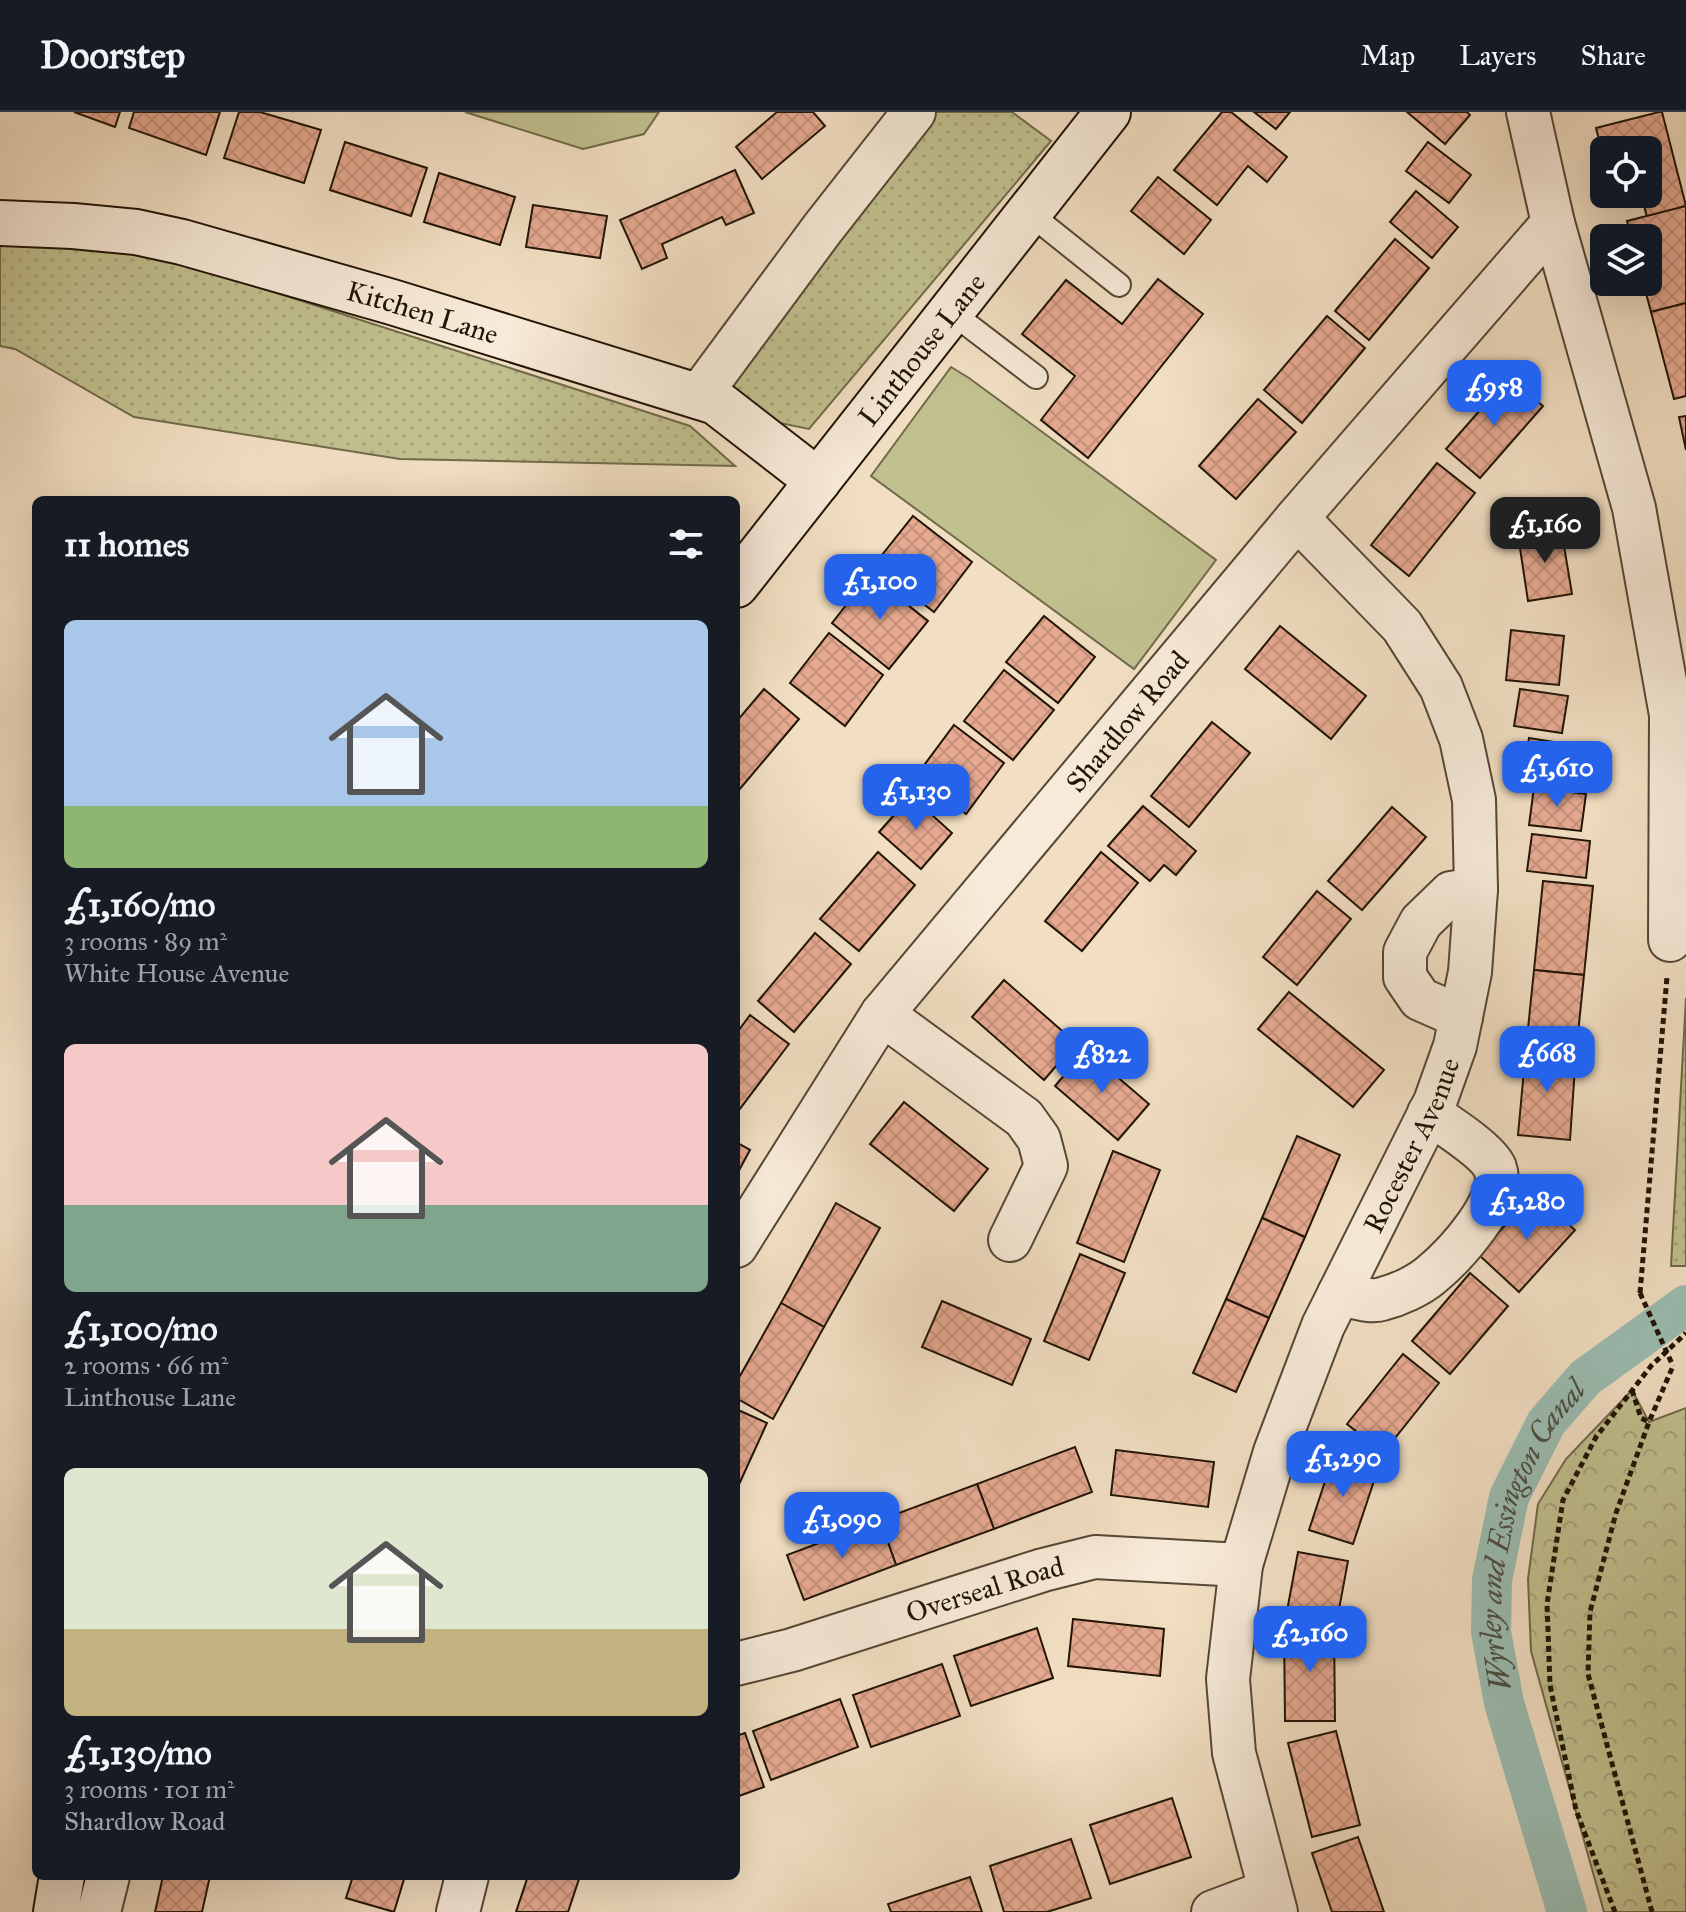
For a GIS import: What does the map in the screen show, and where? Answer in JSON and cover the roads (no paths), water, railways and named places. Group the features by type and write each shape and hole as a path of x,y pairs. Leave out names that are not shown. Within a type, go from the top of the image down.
{"street":[{"path":"698,397 823,228 914,112"},
{"name":"Linthouse Lane","path":"740,580 1108,112"},
{"path":"1528,112 1553,223 1634,508 1678,713 1670,940"},
{"name":"Kitchen Lane","path":"0,223 136,232 182,242 392,302 716,402 818,481"},
{"name":"Shardlow Road","path":"740,1240 882,1014 1297,518 1553,223"},
{"name":"Rocester Avenue","path":"1273,1901 1234,1753 1228,1679 1241,1565 1275,1452 1323,1326 1435,1102 1455,1046 1470,972 1476,889 1474,800 1461,739 1441,687 1402,626 1297,518"},
{"path":"1461,1017 1420,999 1405,977 1405,952 1421,922 1451,893 1476,889"},
{"path":"882,1014 1024,1118 1039,1139 1046,1166 1010,1240"},
{"path":"1339,1294 1378,1301 1429,1277 1481,1219 1497,1189 1495,1167 1475,1145 1429,1113"},
{"name":"Overseal Road","path":"740,1663 792,1650 1043,1570 1095,1557 1241,1565"},
{"path":"56,1912 61,1880"},
{"path":"99,1912 107,1880"},
{"path":"458,1912 466,1880"},
{"path":"1213,1912 1273,1901"}],"lane":[{"path":"1029,213 1119,285"},
{"path":"951,312 1036,377"}],"waterway":[{"name":"Wyrley and Essington Canal","path":"1567,1912 1504,1703 1491,1632 1492,1580 1509,1497 1546,1423 1585,1378 1686,1305"}]}
